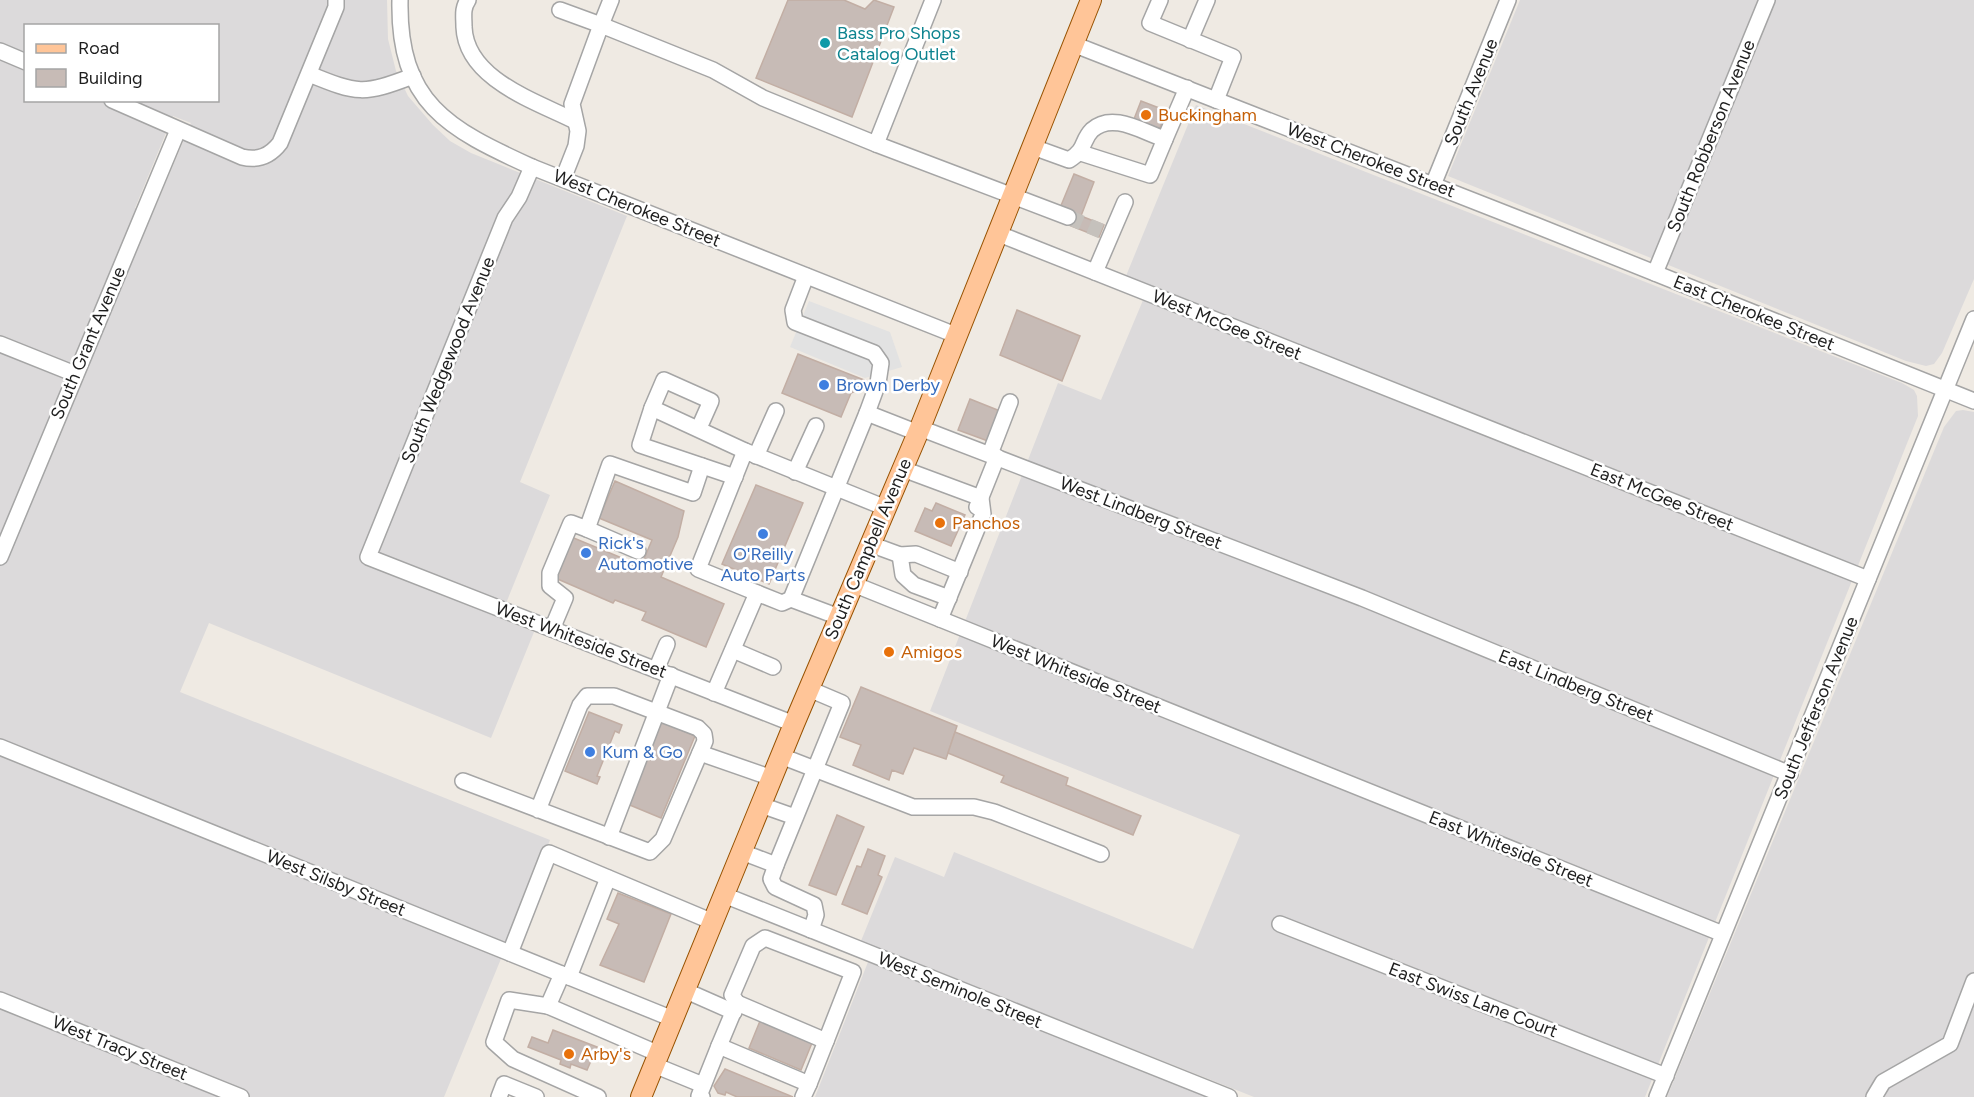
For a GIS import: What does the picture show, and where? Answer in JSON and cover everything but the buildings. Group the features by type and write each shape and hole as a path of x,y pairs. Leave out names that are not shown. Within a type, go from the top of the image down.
{"main road":[{"name":"South Campbell Avenue","path":"642,1097 794,724 958,336 1091,0"}],"street":[{"name":"West Cherokee Street","path":"400,0 402,40 413,76 436,111 457,130 563,179 958,336"},
{"path":"468,0 463,8 464,35 466,46 472,56 511,89 575,121"},
{"path":"563,179 576,146 578,131 572,104 611,0"},
{"path":"876,144 933,0"},
{"path":"1160,0 1150,23 1233,57 1216,100"},
{"path":"1190,40 1207,0"},
{"name":"South Avenue","path":"1433,185 1508,0"},
{"name":"South Robberson Avenue","path":"1655,273 1767,0"},
{"path":"116,102 178,130 252,159 267,155 280,143 336,4"},
{"path":"560,10 713,70 762,98 1013,198 1068,217"},
{"name":"West Cherokee Street","path":"1073,44 1535,225"},
{"path":"0,51 24,61"},
{"path":"309,74 344,88 362,92 381,88 413,76"},
{"path":"1081,153 1150,175 1187,88"},
{"path":"1033,147 1069,160 1081,153 1091,131 1105,123 1126,124 1165,139"},
{"name":"South Grant Avenue","path":"0,557 178,130"},
{"name":"South Wedgewood Avenue","path":"369,556 505,218 519,197 532,166"},
{"path":"1095,272 1106,233 1125,202"},
{"name":"East Cherokee Street","path":"1535,225 1974,401"},
{"name":"West McGee Street","path":"999,234 1456,415"},
{"path":"776,411 735,477 698,569 782,603 791,599 837,488 878,383 881,363 874,353 795,322 793,310 806,276"},
{"name":"South Jefferson Avenue","path":"1657,1097 1974,319"},
{"path":"0,344 75,374"},
{"path":"699,428 711,400 664,380 651,408 640,445 735,477"},
{"path":"940,619 983,513 981,498 1010,402"},
{"path":"651,408 699,428 751,454 886,508"},
{"name":"West Lindberg Street","path":"867,413 993,456 1362,598"},
{"name":"East McGee Street","path":"1456,415 1868,579"},
{"path":"795,472 816,426"},
{"path":"586,529 610,464 693,493 702,466"},
{"path":"903,469 981,498"},
{"path":"552,629 565,598 550,586 550,573 571,523 638,551"},
{"path":"870,544 900,555 916,554 962,567"},
{"path":"900,555 903,575 914,585 949,598"},
{"name":"West Whiteside Street","path":"369,556 794,724"},
{"name":"West Whiteside Street","path":"853,584 1299,765"},
{"path":"714,693 757,593"},
{"name":"East Lindberg Street","path":"1362,598 1790,774"},
{"path":"791,599 839,617"},
{"path":"609,837 656,712 667,644"},
{"path":"733,650 773,667"},
{"path":"809,689 842,702 771,879 775,887 813,905 816,915 811,930"},
{"path":"463,781 538,810 609,837 650,852 656,849 700,753 705,741 704,734 698,728 614,696 586,696 580,705 538,810"},
{"name":"West Silsby Street","path":"0,747 673,1019"},
{"path":"700,753 772,778"},
{"path":"781,756 913,807 974,807 1101,854"},
{"name":"East Whiteside Street","path":"1299,765 1723,934"},
{"path":"761,805 795,817"},
{"path":"741,852 776,866"},
{"path":"510,953 549,853 712,922"},
{"path":"548,1006 565,976 608,878"},
{"name":"West Seminole Street","path":"724,895 1229,1097"},
{"name":"East Swiss Lane Court","path":"1280,924 1666,1076"},
{"path":"598,1097 513,1059 494,1042 509,1000 548,1006 656,1059 702,1091 736,1007 732,995 753,946 765,938 853,972"},
{"path":"719,1046 806,1091 861,950"},
{"path":"1874,1097 1883,1082 1950,1044 1974,981"},
{"path":"684,990 826,1041"},
{"name":"West Tracy Street","path":"0,1000 241,1097"},
{"path":"499,1097 504,1084 536,1097"}],"shaded area":[{"path":"0,0 387,0 388,39 396,71 408,96 450,141 471,153 627,216 520,482 550,495 500,618 534,632 491,738 209,623 180,692 550,840 444,1097 0,1097","holes":["173,116 191,123 152,215 135,208"]},
{"path":"1520,0 1974,0 1974,279 1942,353 1934,364 1926,366 1906,361 1448,176"},
{"path":"1196,105 1902,383 1914,390 1917,396 1918,416 1645,1097 1254,1097 861,941 895,857 944,877 954,852 1193,949 1240,835 930,711 1058,383 1101,400 1149,286 1126,276"},
{"path":"809,301 890,332 902,367 865,378 790,347"},
{"path":"1956,411 1974,412 1974,1097 1667,1097 1944,427"},
{"path":"868,962 1209,1097 815,1097"}],"tunnel":[{"path":"1068,217 1101,231"}],"place":[{"name":"Bass Pro Shops Catalog Outlet","path":"825,43"},
{"name":"Buckingham","path":"1146,115"},
{"name":"Brown Derby","path":"824,385"},
{"name":"Panchos","path":"940,523"},
{"name":"O'Reilly Auto Parts","path":"763,534"},
{"name":"Rick's Automotive","path":"586,553"},
{"name":"Amigos","path":"889,652"},
{"name":"Kum & Go","path":"590,752"},
{"name":"Arby's","path":"569,1054"}]}
